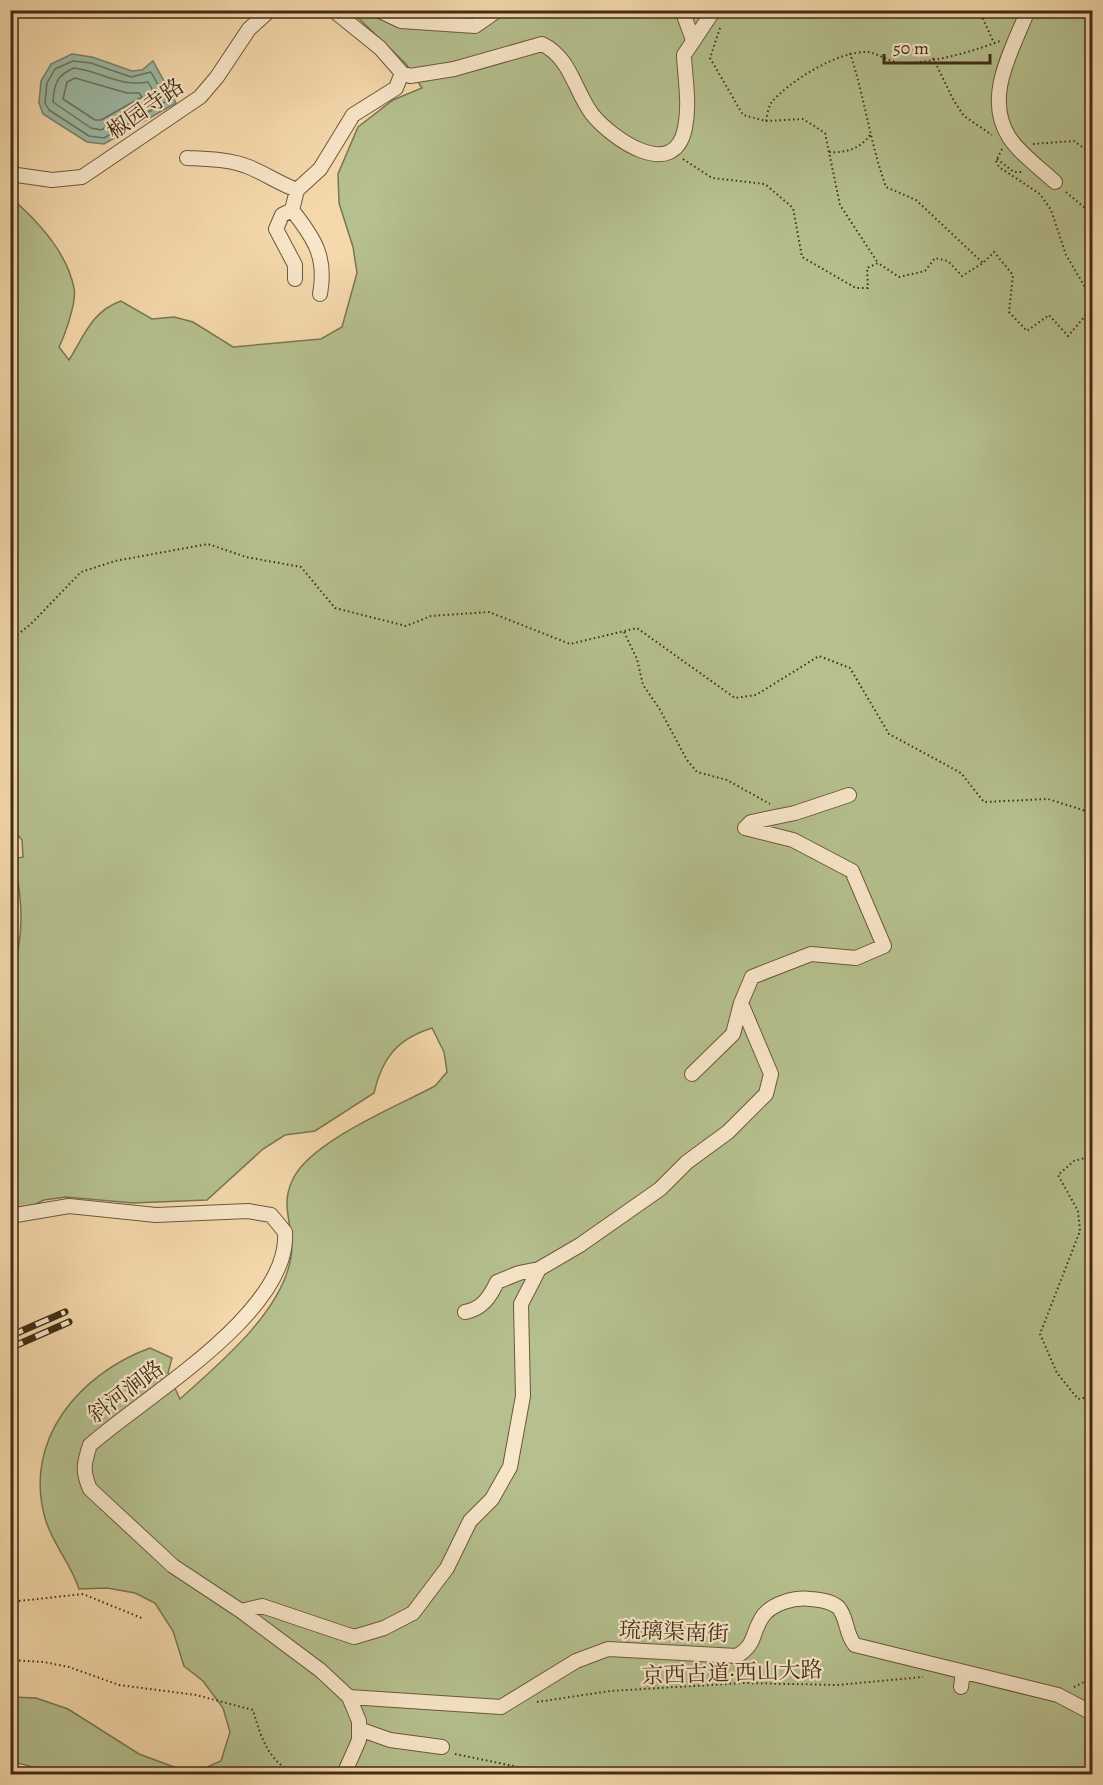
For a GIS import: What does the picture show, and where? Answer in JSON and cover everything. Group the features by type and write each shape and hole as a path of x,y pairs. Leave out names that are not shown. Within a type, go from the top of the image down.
{"street":[{"name":"椒园寺路","path":"10,174 52,180 82,177 200,97 217,77 249,29 270,10"},
{"path":"333,10 380,48 402,73 410,76 454,69 542,44 568,67 582,99 601,124 650,156 662,156 673,148 685,130 688,89 684,55 693,40 716,15"},
{"path":"378,10 400,21 476,26 498,10"},
{"path":"682,10 693,40"},
{"path":"1028,10 1001,79 998,98 1000,115 1007,141 1054,182"},
{"path":"292,210 297,189 320,169 353,115 396,88 402,73"},
{"path":"187,158 216,159 248,166 276,182 297,189"},
{"path":"292,210 282,215 276,229 295,265 295,279"},
{"path":"292,210 308,231 321,257 323,279 320,294"},
{"path":"692,1074 733,1034 741,1003 752,977 811,954 856,958 884,946 852,871 793,840 745,828 751,822 795,813 849,795"},
{"path":"465,1312 476,1310 490,1296 497,1282 519,1273 538,1269 580,1245 660,1189 687,1162 728,1132 766,1094 771,1074 741,1003"},
{"name":"斜河涧路","path":"10,1216 69,1206 156,1215 248,1211 271,1215 285,1232 284,1254 279,1266 253,1307 186,1372 90,1445 83,1464 83,1473 90,1489 173,1566 241,1611 320,1670 349,1697 359,1721 359,1729"},
{"path":"241,1611 262,1606 354,1637 384,1628 413,1613 447,1568 470,1521 492,1498 510,1467 523,1396 521,1304 538,1269"},
{"name":"琉璃渠南街","path":"349,1697 501,1707 576,1661 608,1650 737,1656 750,1648 761,1618 767,1611 788,1601 804,1598 827,1601 838,1608 844,1619 848,1637 855,1645 1058,1695 1092,1713"},
{"path":"961,1687 963,1672"},
{"path":"344,1774 359,1740 359,1729 390,1740 442,1747"},
{"path":"10,1769 31,1774"}],"path":[{"path":"979,10 994,43"},
{"path":"716,15 721,30 710,58 743,114 766,121 803,119 825,133 840,205 878,263 899,277 925,271 935,258 948,261 962,276 983,263 994,252 1013,275 1009,312 1027,331 1049,315 1068,336 1086,315 1089,294 1066,255 1051,210 1040,194 999,167 996,161 1007,141 964,116 933,58"},
{"path":"766,121 770,104 814,68 850,53 870,52 889,62 910,63 959,56 1019,33"},
{"path":"850,53 864,96 872,149 886,187 916,200 983,263"},
{"path":"829,152 841,153 863,145 870,135"},
{"path":"1032,144 1074,141 1085,149 1092,165"},
{"path":"673,148 687,163 712,178 765,184 793,208 802,257 840,280 856,288 868,288 867,268 878,263"},
{"path":"1054,182 1092,214"},
{"path":"10,640 30,625 81,572 115,561 208,544 246,557 301,567 336,608 406,626 431,616 489,612 570,644 637,628 735,698 756,695 819,656 850,668 889,734 961,773 984,801 1048,799 1092,813"},
{"path":"624,632 637,659 643,685 659,708 687,760 697,772 727,780 772,806"},
{"path":"1092,1156 1074,1161 1058,1175 1078,1211 1080,1231 1040,1334 1057,1373 1078,1399 1092,1396"},
{"path":"10,1602 83,1594 144,1619"},
{"path":"10,1663 44,1662 69,1667 118,1685 196,1695 253,1710 270,1757 285,1770 296,1774"},
{"name":"京西古道·西山大路","path":"534,1702 643,1689 744,1683 837,1685 929,1676"},
{"path":"1058,1695 1092,1678"},
{"path":"442,1747 459,1756 533,1770 537,1774"}],"green space":[{"path":"351,11 1092,11 1092,1774 11,1774 11,1697 36,1698 68,1709 139,1754 174,1767 196,1772 221,1761 230,1732 223,1708 203,1681 184,1666 173,1631 155,1603 135,1593 107,1588 79,1589 45,1518 40,1489 42,1462 50,1437 63,1414 80,1393 101,1375 124,1360 150,1348 172,1358 168,1373 180,1399 213,1369 262,1317 285,1277 292,1247 287,1210 288,1191 301,1167 316,1153 356,1126 435,1086 447,1072 444,1052 432,1028 409,1038 400,1044 387,1060 374,1093 315,1131 285,1135 263,1149 207,1200 133,1203 66,1197 44,1200 24,1210 11,1206 10,976 18,947 21,918 14,859 23,857 22,840 13,829 10,830 10,197 50,238 70,275 74,288 74,301 59,347 69,360 84,333 96,318 111,305 121,301 152,319 174,317 193,322 233,347 321,339 342,327 357,273 353,247 339,203 338,174 358,127 393,100 422,88 406,64"}],"water":[{"path":"72,54 92,57 132,71 142,70 153,61 176,103 104,144 87,142 43,114 39,103 41,81 51,64"}],"railway":[{"path":"10,1336 65,1312"},
{"path":"10,1348 69,1322"}]}
